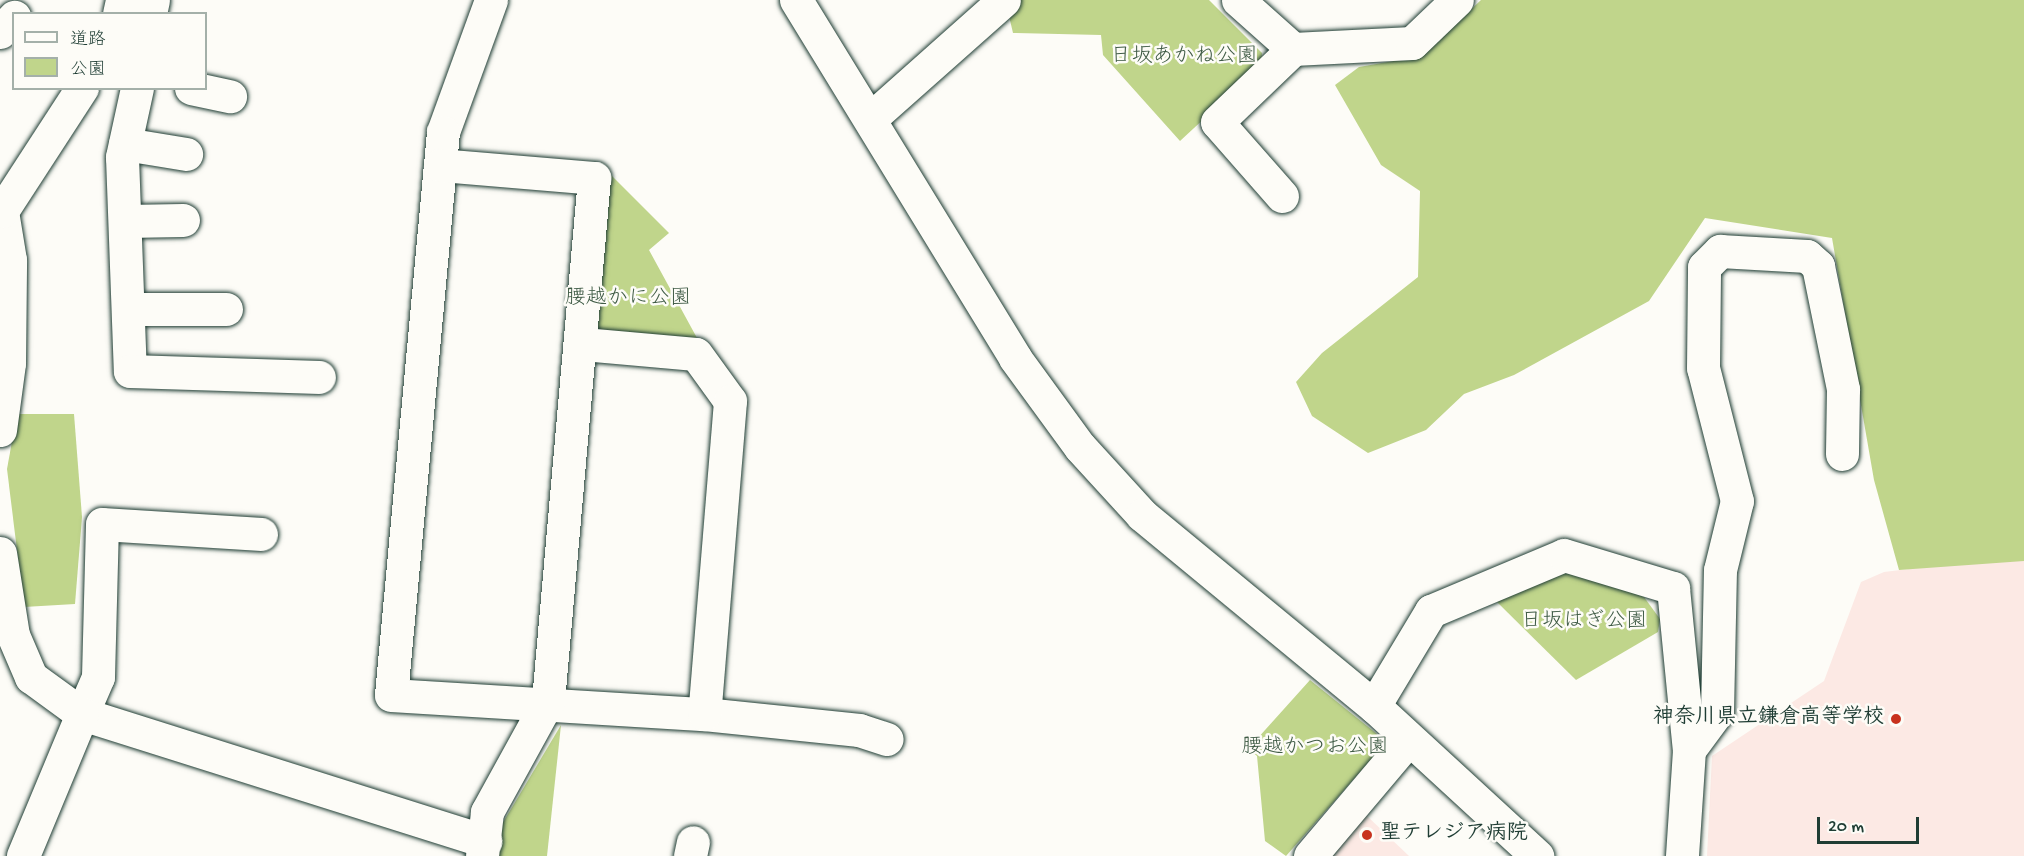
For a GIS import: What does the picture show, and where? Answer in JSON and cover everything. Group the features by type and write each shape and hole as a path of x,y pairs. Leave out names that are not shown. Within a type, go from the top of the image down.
{"street":[{"path":"18,12 28,0"},
{"path":"491,0 443,132 391,695 548,701 704,714 859,730 887,739"},
{"path":"796,0 1015,358 1080,447 1142,515 1374,706 1408,740 1537,856"},
{"path":"1238,0 1293,50"},
{"path":"1282,196 1217,122 1293,50 1412,43 1457,0"},
{"path":"870,119 991,7"},
{"path":"0,32 12,18"},
{"path":"0,430 10,260 1,213 81,90"},
{"path":"137,90 124,144 130,371 319,377"},
{"path":"201,90 231,96"},
{"path":"124,144 186,154"},
{"path":"0,552 13,635 31,677 81,714 483,848 487,812 548,701 583,344 594,178 440,165"},
{"path":"125,221 183,220"},
{"path":"1689,750 1717,712 1720,570 1737,501 1703,368 1704,267 1720,251 1807,256 1818,266 1843,389 1842,454"},
{"path":"128,309 226,309"},
{"path":"583,344 696,354 730,401 704,714"},
{"path":"23,856 98,677 102,524 261,534"},
{"path":"1374,706 1431,610 1564,555 1673,588 1689,750 1682,856"},
{"path":"1310,856 1408,740"},
{"path":"0,850 13,856"}],"shaded area":[{"name":"神奈川県立鎌倉高等学校","path":"2024,555 2024,856 1707,856 1712,756 1824,681 1861,582 1884,572"},
{"name":"聖テレジア病院","path":"1366,815 1409,856 1329,856"}],"green space":[{"name":"日坂あかね公園","path":"1021,0 1209,0 1262,53 1261,66 1180,141 1103,55 1101,35 1013,33 1009,16"},
{"path":"1481,0 2024,0 2024,561 1899,570 1874,480 1832,238 1705,218 1649,301 1514,375 1464,394 1426,430 1368,453 1312,416 1296,382 1322,353 1418,277 1420,191 1381,165 1335,85 1359,67 1422,56"},
{"name":"腰越かに公園","path":"605,169 669,233 649,250 703,349 605,341 584,322"},
{"path":"17,414 74,414 82,517 75,604 24,607 7,469"},
{"name":"日坂はぎ公園","path":"1567,567 1644,597 1660,619 1658,632 1576,680 1496,601"},
{"name":"腰越かつお公園","path":"1310,680 1377,734 1376,743 1374,756 1286,856 1265,841 1257,756 1248,749"},
{"path":"561,725 547,856 498,856 502,824"}],"place":[{"name":"神奈川県立鎌倉高等学校","path":"1896,719"},
{"name":"聖テレジア病院","path":"1367,835"}]}
